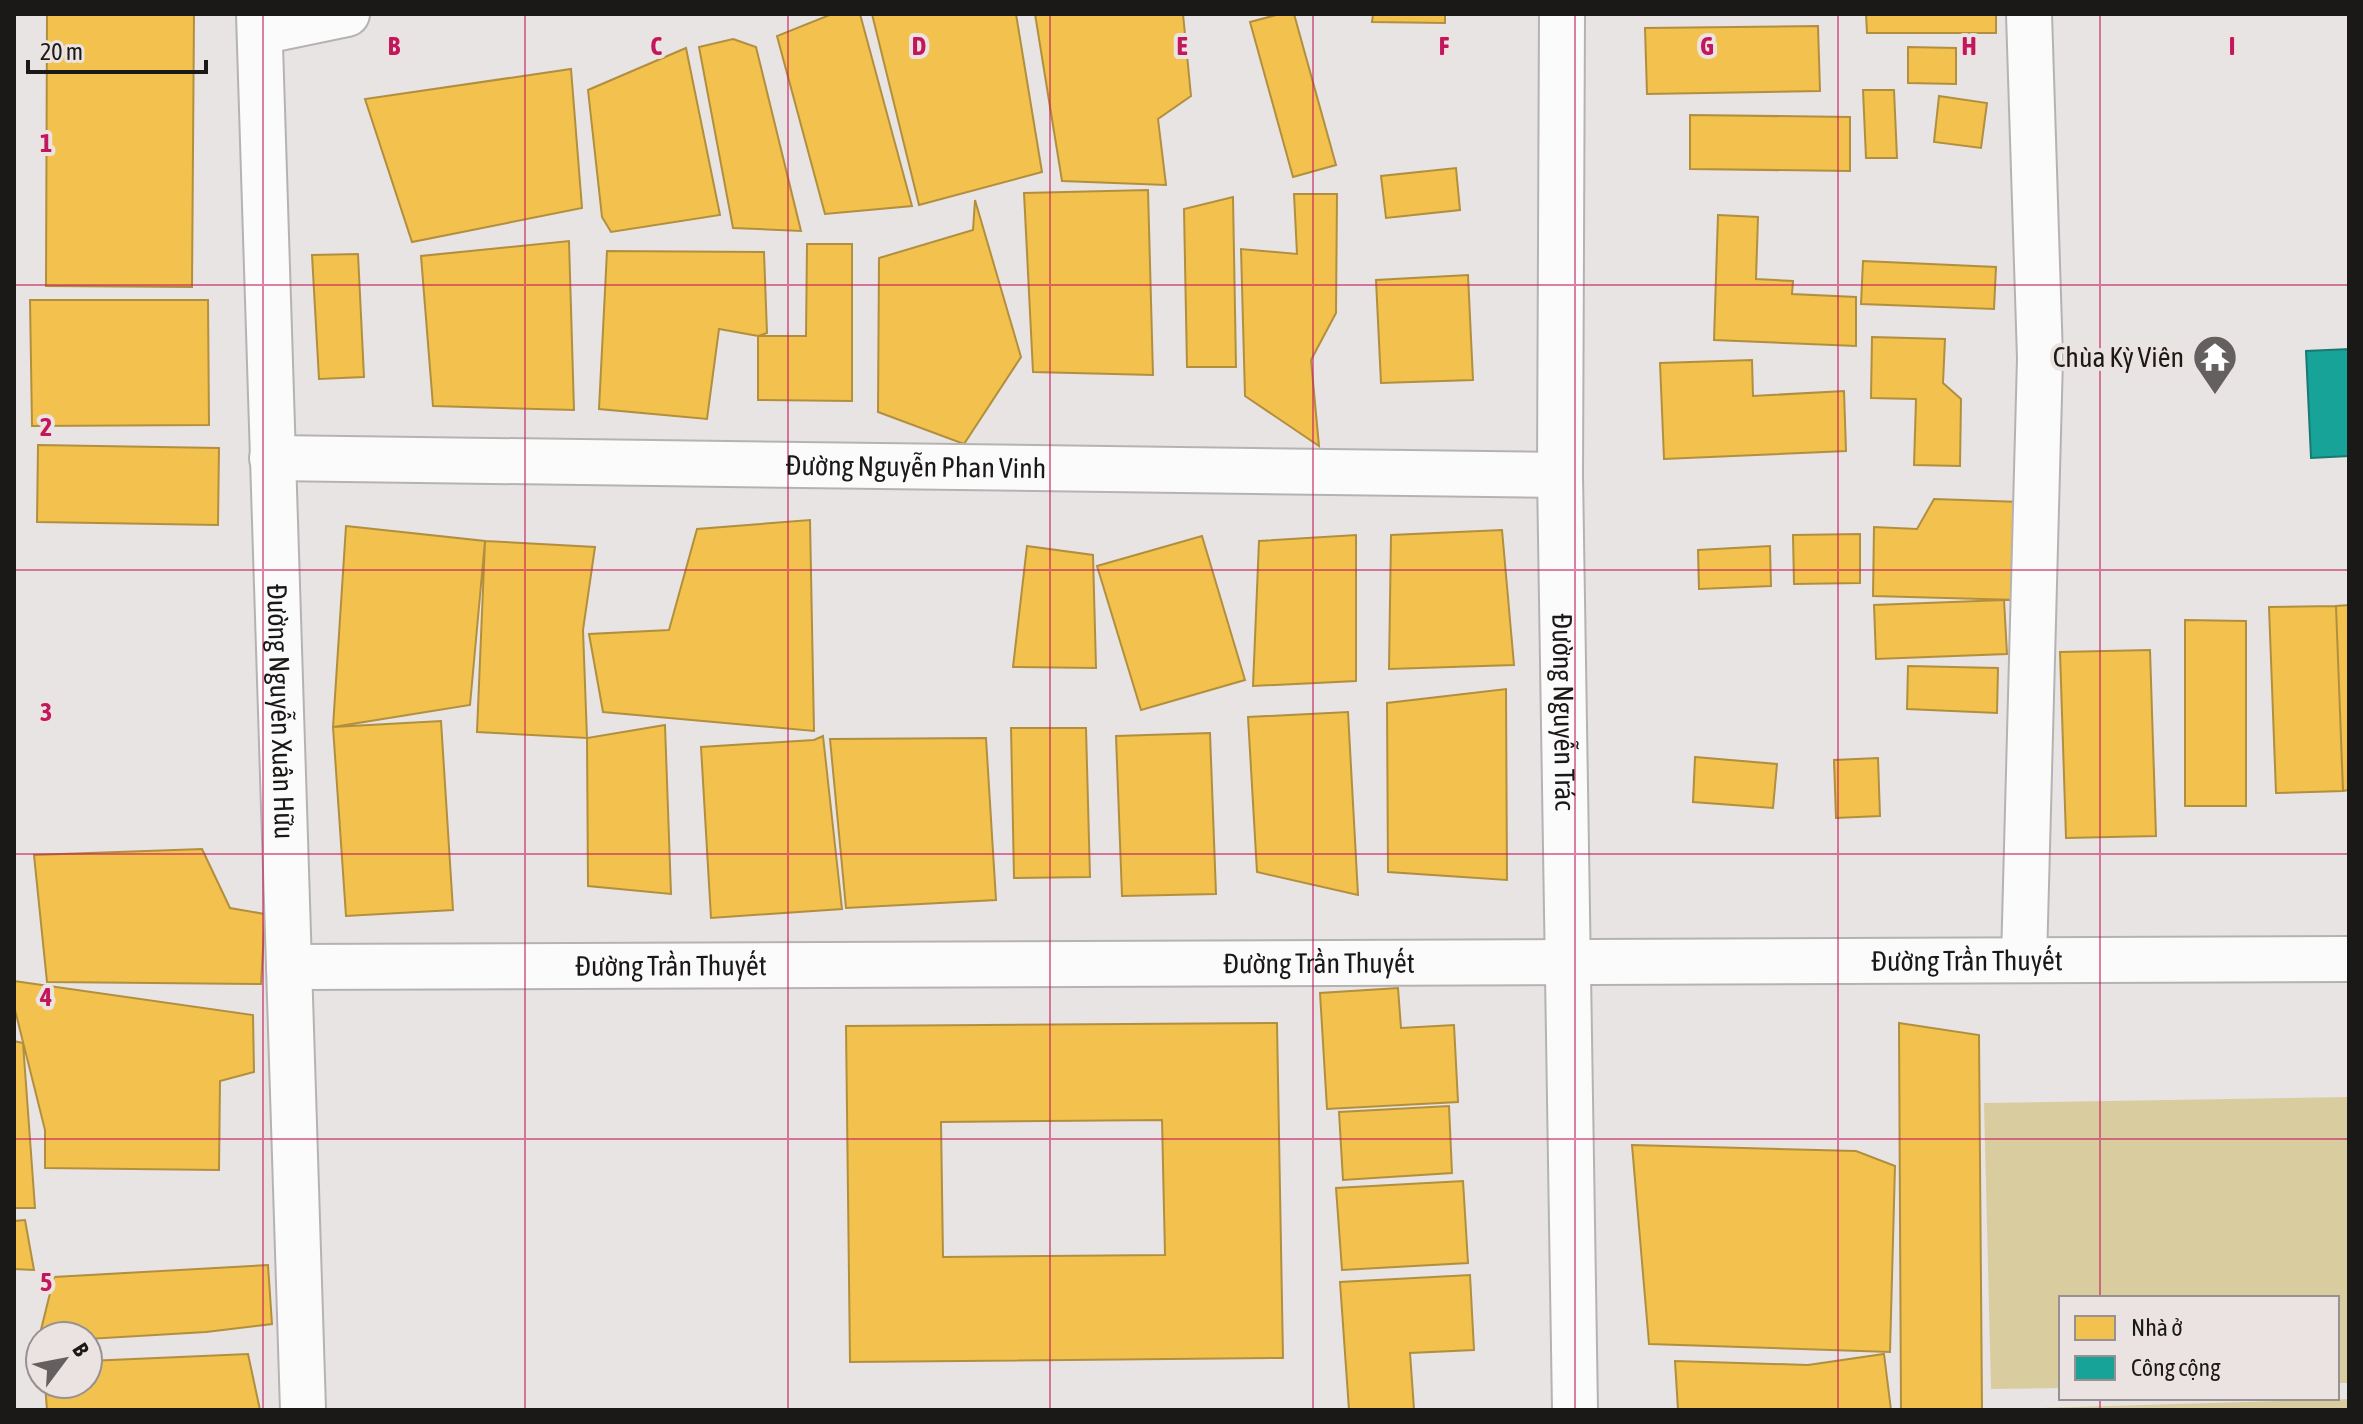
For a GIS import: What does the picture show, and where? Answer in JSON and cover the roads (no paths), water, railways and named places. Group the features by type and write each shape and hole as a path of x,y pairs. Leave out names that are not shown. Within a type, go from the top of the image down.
{"street":[{"path":"260,23 347,14"},
{"name":"Đường Nguyễn Trác","path":"1562,14 1560,475 1575,1410"},
{"path":"2024,960 2040,358 2029,14"},
{"name":"Đường Nguyễn Xuân Hữu","path":"260,23 303,1410"},
{"name":"Đường Nguyễn Phan Vinh","path":"272,458 1560,475"},
{"name":"Đường Trần Thuyết","path":"289,967 2349,959"}],"place":[{"name":"Chùa Kỳ Viên","path":"2215,396"}]}
